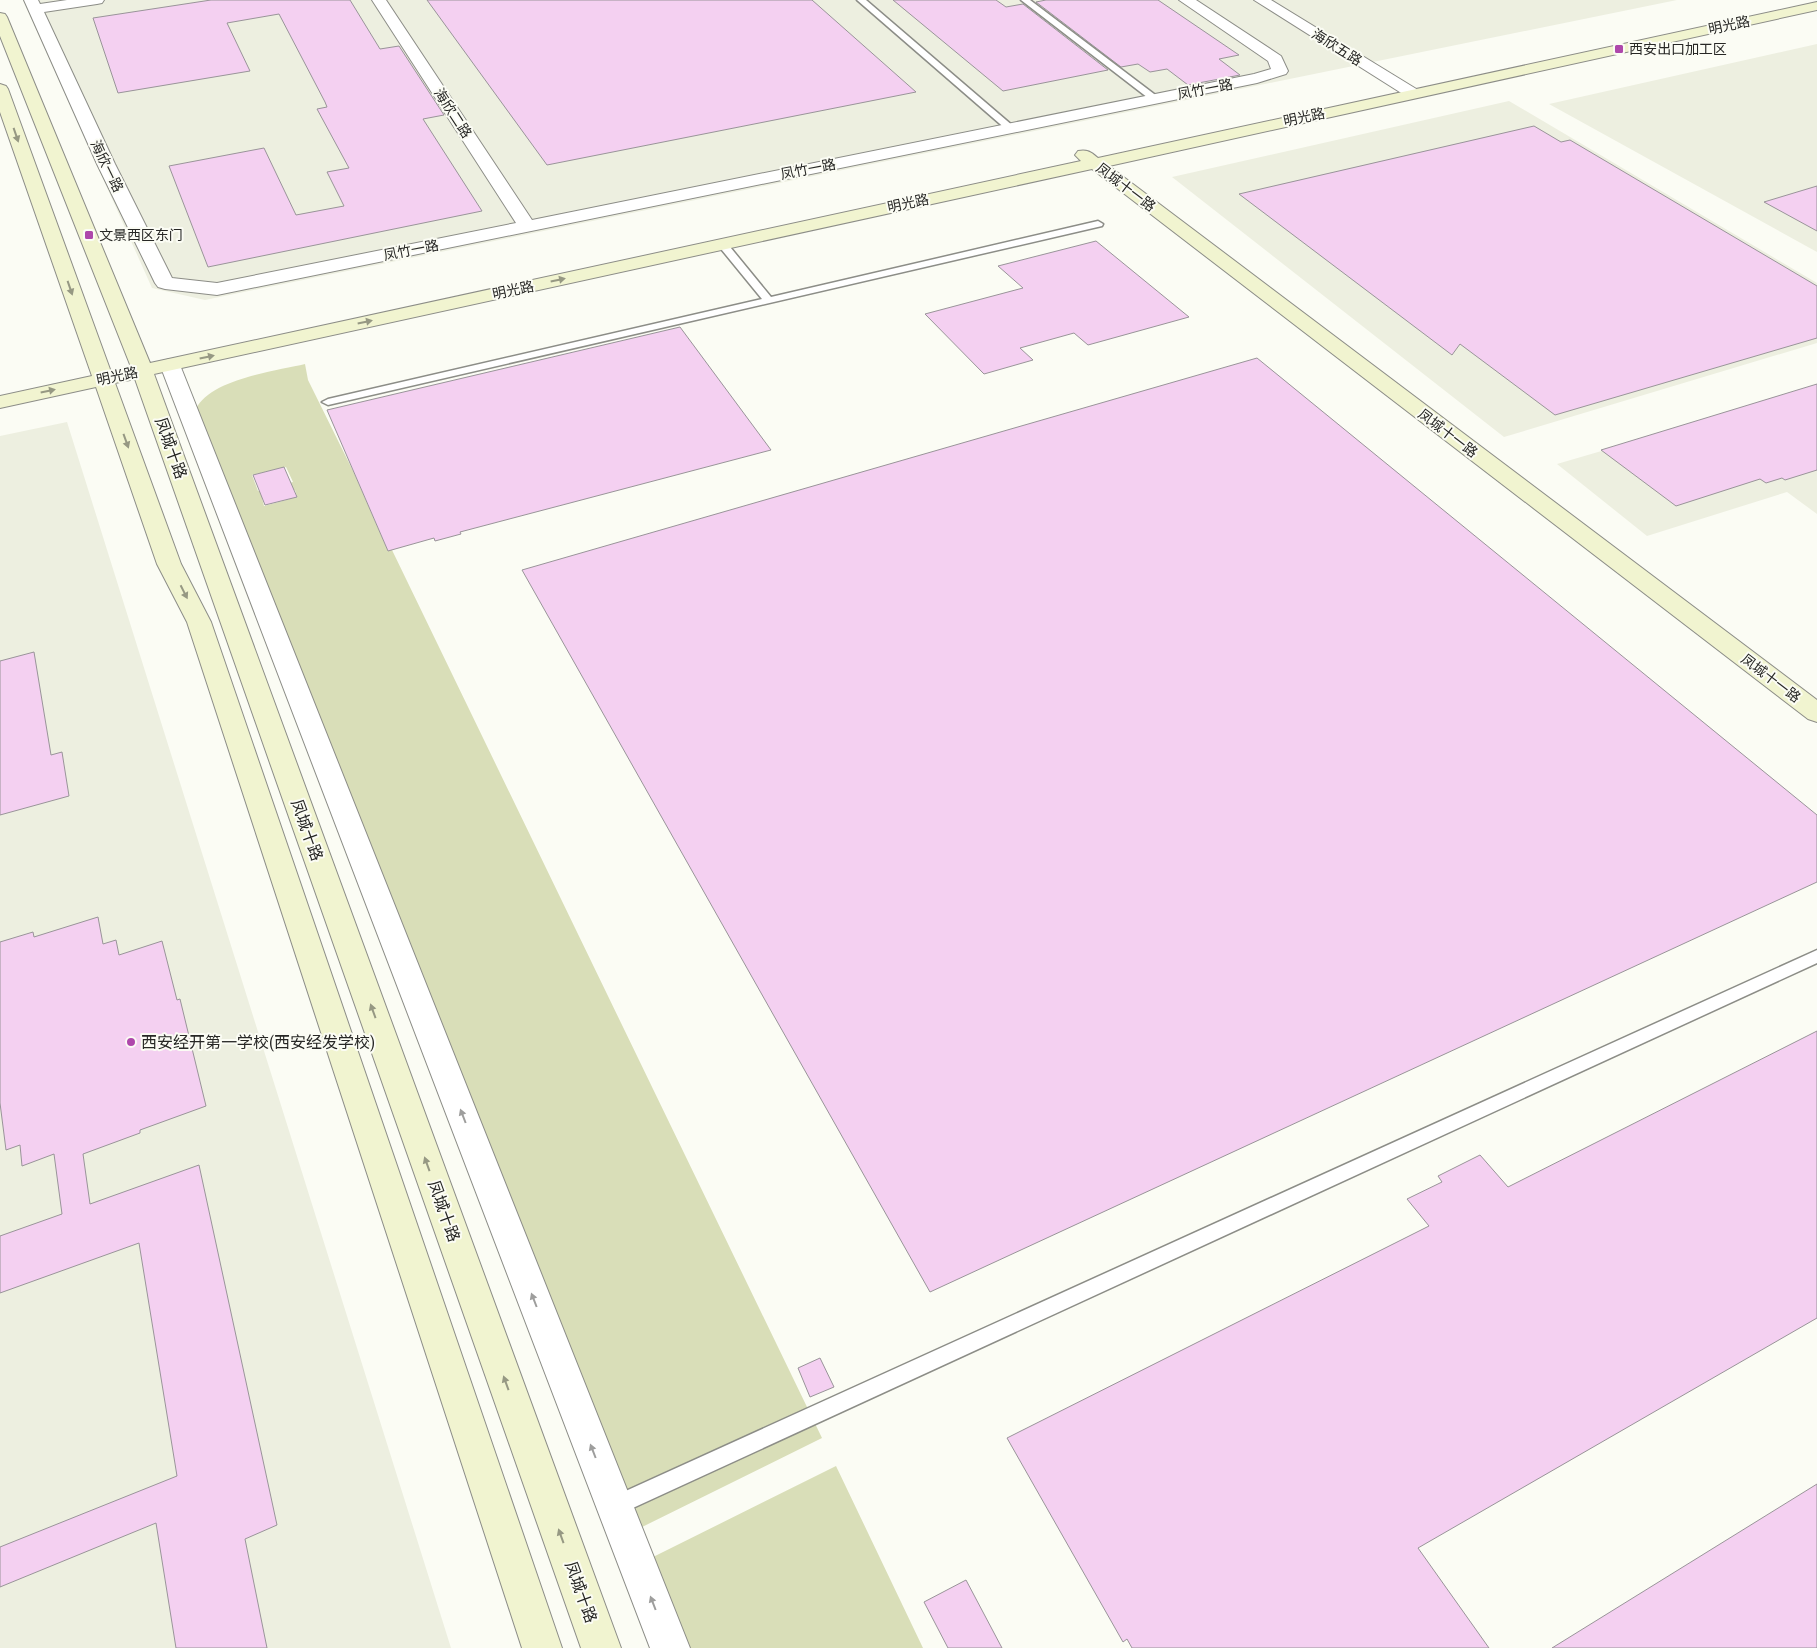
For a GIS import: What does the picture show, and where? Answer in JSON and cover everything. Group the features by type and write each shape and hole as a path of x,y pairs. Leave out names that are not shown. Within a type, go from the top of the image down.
{"main road":[{"name":"明光路","path":"0,402 124,362 722,244 1395,83 1775,0"},
{"path":"1792,0 1815,5"},
{"name":"明光路","path":"563,262 1412,93 1815,5"},
{"name":"凤城十路","path":"0,17 124,362 601,1648"},
{"name":"凤城十路","path":"0,89 124,362 169,564 199,622 542,1648"},
{"name":"凤城十一路","path":"1087,157 1817,713"}],"street":[{"path":"33,5 97,0"},
{"name":"海欣二路","path":"379,0 526,226"},
{"name":"凤竹一路","path":"217,289 1257,78 1280,71 1275,59 1186,0"},
{"name":"海欣五路","path":"1262,0 1412,93"},
{"name":"海欣一路","path":"33,5 106,164 165,283 217,289"},
{"path":"124,362 615,1506 670,1648"}],"lane":[{"path":"861,0 1010,128"},
{"path":"1025,0 1154,99"},
{"path":"328,402 1098,224"},
{"path":"722,244 769,301"},
{"path":"615,1506 1817,956"}],"shaded area":[{"path":"23,0 1677,0 205,300 152,288"},
{"path":"1817,44 1817,252 1549,104"},
{"path":"1509,101 1817,283 1817,343 1504,437 1172,177"},
{"path":"1817,388 1817,514 1787,492 1647,536 1557,464"},
{"name":"西安经开第一学校(西安经发学校)","path":"67,422 451,1648 0,1648 0,436"}],"green space":[{"path":"305,364 308,380 354,473 388,551 392,550 822,1438 634,1531 196,409 215,390 229,383 261,373","holes":["286,467 293,482 258,491 252,475","295,490 297,497 264,506 262,498"]},
{"path":"836,1466 923,1648 675,1648 643,1562"}],"building":[{"path":"211,0 350,0 380,49 399,46 444,115 423,119 482,211 208,267 169,166 264,148 296,215 344,206 327,172 349,168 317,109 327,107 325,102 279,14 227,23 250,71 118,93 93,18"},
{"path":"427,0 812,0 916,92 547,165"},
{"path":"893,0 996,0 1006,7 1023,4 1108,70 1003,91"},
{"path":"1046,0 1158,0 1239,55 1219,59 1240,75 1188,85 1167,69 1150,72 1138,64 1121,67 1036,2"},
{"path":"1534,126 1561,142 1570,140 1817,286 1817,338 1555,415 1460,344 1452,355 1239,194"},
{"path":"1817,186 1817,231 1764,202"},
{"path":"1096,241 1189,317 1088,345 1074,333 1020,348 1033,360 984,374 925,314 1023,288 998,266"},
{"path":"680,327 771,450 460,532 461,534 435,541 434,538 388,551 327,410"},
{"path":"1257,358 1817,815 1817,882 930,1292 522,570"},
{"path":"1817,384 1817,470 1785,480 1782,478 1766,483 1760,479 1676,506 1601,450"},
{"path":"284,467 297,497 265,505 253,475"},
{"path":"34,652 51,755 62,752 69,796 0,815 0,661"},
{"path":"98,917 103,944 116,940 119,955 162,941 177,1000 180,999 206,1106 140,1130 140,1133 83,1154 90,1204 199,1165 277,1525 245,1539 267,1648 176,1648 156,1523 0,1587 0,1547 177,1476 139,1243 0,1293 0,1236 62,1214 54,1154 22,1166 20,1145 6,1150 0,1103 0,942 33,932 34,937"},
{"path":"1817,1031 1817,1318 1418,1548 1489,1648 1132,1648 1127,1639 1123,1642 1007,1438 1429,1226 1407,1199 1442,1182 1438,1176 1480,1155 1508,1187"},
{"path":"820,1358 834,1387 810,1397 798,1368"},
{"path":"1817,1484 1817,1648 1552,1648"},
{"path":"966,1580 1002,1648 948,1648 924,1602"}],"place":[{"name":"西安出口加工区","path":"1619,49"},
{"name":"文景西区东门","path":"89,235"},
{"name":"西安经开第一学校(西安经发学校)","path":"131,1042"}]}
